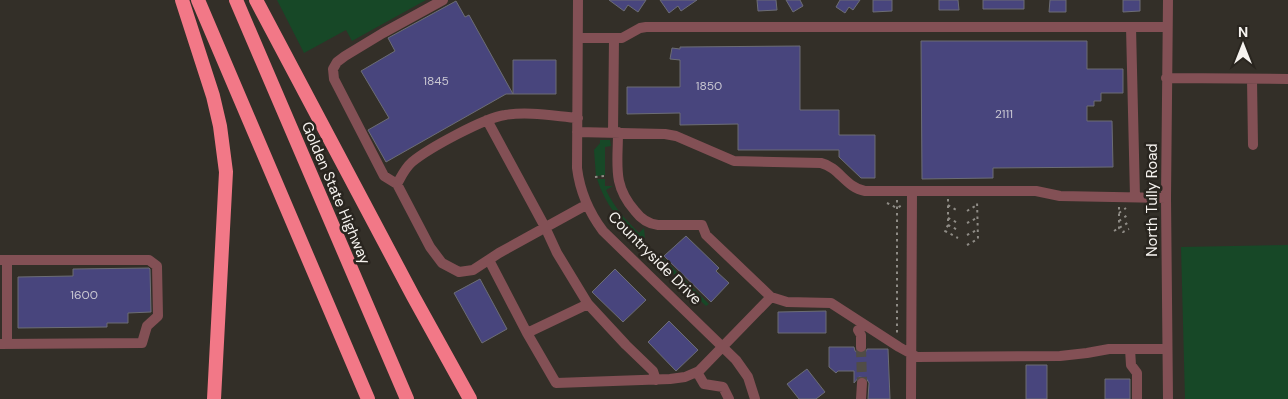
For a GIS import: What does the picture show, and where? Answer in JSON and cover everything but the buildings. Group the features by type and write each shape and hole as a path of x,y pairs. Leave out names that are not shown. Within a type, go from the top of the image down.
{"highway":[{"path":"182,0 213,96 220,126 226,172 214,399"},
{"path":"198,0 368,399"},
{"name":"Golden State Highway","path":"236,0 407,399"},
{"path":"256,0 470,399"}],"street":[{"path":"443,0 383,32 345,56 337,62 333,69 334,79 384,176 397,184 430,247 442,264 459,272 474,270 488,260 586,205"},
{"name":"Countryside Drive","path":"578,0 577,168 586,205 603,230 736,360 745,372 753,389 755,399"},
{"name":"North Tully Road","path":"1168,0 1166,78 1168,399"},
{"path":"1131,27 1135,197"},
{"path":"578,38 625,37 640,28 1167,27"},
{"path":"614,38 615,132 619,184 624,198 644,221 651,224 702,225 706,235 772,297 787,302 831,303 911,355 920,357 1060,356 1085,354 1109,348 1168,348"},
{"path":"1166,78 1288,79"},
{"path":"1252,79 1253,145"},
{"path":"397,184 412,162 487,120 503,115 520,114 578,118"},
{"path":"487,120 545,227 557,254 588,304 653,371 656,380"},
{"path":"577,132 671,135 728,159 741,162 821,163 831,167 851,186 860,190 1036,191 1060,196 1166,198"},
{"path":"911,399 912,191"},
{"path":"3,260 149,260 157,266 158,316 147,326 142,343 4,344 3,260"},
{"path":"488,260 556,383 656,380 685,377 698,372 772,297"},
{"path":"527,333 588,304"},
{"path":"858,330 861,335 861,347"},
{"path":"1130,348 1131,365 1137,373 1137,399"},
{"path":"698,372 704,384 723,386 729,399"},
{"path":"861,399 862,383"}],"path":[{"path":"595,177 605,176"},
{"path":"897,198 897,337"},
{"path":"887,203 897,208"},
{"path":"897,208 906,203"},
{"path":"958,211 948,204 948,225 945,231 958,238"},
{"path":"967,211 977,204 978,239 967,245"},
{"path":"1119,213 1128,206"},
{"path":"1119,209 1119,228 1123,232 1129,229"},
{"path":"1119,221 1129,214"},
{"path":"948,218 958,223"},
{"path":"967,223 977,218"},
{"path":"1114,231 1129,222"},
{"path":"948,225 958,230"},
{"path":"967,235 977,230"}],"green space":[{"path":"277,0 426,0 352,41 346,30 304,53"},
{"path":"600,140 610,140 611,146 605,147 605,175 596,176 594,150 600,143"},
{"path":"597,179 605,179 605,186 613,186 606,190 613,202 639,233 644,228 645,238 637,238 619,218 608,204"},
{"path":"1288,245 1288,399 1185,399 1181,247"},
{"path":"663,258 709,304 706,306 660,261"}],"tunnel":[{"path":"861,347 862,383"}]}
